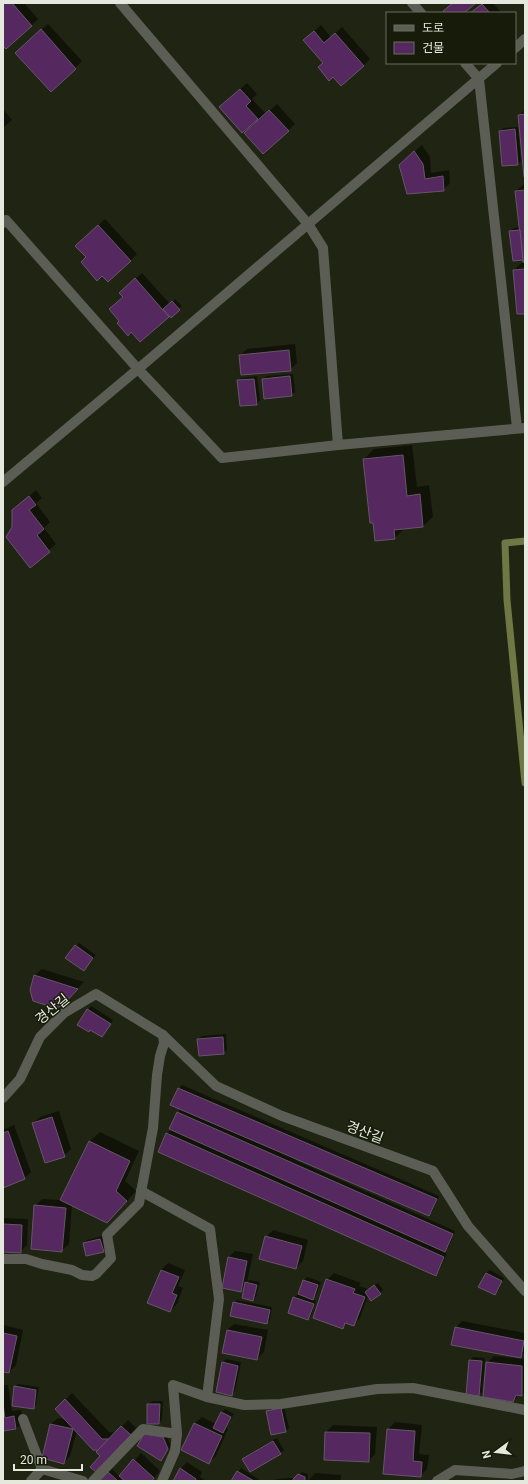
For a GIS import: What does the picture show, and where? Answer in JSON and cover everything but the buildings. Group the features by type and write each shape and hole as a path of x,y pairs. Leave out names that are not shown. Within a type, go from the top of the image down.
{"street":[{"path":"120,3 308,224 323,248 338,445"},
{"path":"412,3 420,12"},
{"path":"516,47 525,39"},
{"path":"4,220 138,369 222,458 338,445 521,428 479,79 466,64"},
{"path":"3,482 496,64"},
{"name":"경산길","path":"3,1098 20,1079 40,1037 64,1013 96,994 163,1035 216,1086 282,1116 433,1171 468,1226 525,1291"},
{"path":"3,1259 26,1259 92,1276 112,1258 107,1235 139,1203 142,1191 153,1128 157,1075 164,1043 163,1035"},
{"path":"142,1191 210,1229 219,1300 207,1397"},
{"path":"162,1481 175,1451 176,1434 173,1385 207,1397 244,1405 281,1404 378,1389 413,1388 525,1410"},
{"path":"23,1419 42,1469"},
{"path":"93,1481 143,1429 176,1434"},
{"path":"30,1481 42,1469"},
{"path":"42,1469 83,1481"},
{"path":"437,1481 455,1470 512,1474 525,1471"}],"waterway":[{"path":"525,541 505,543 507,600 525,783"}]}
